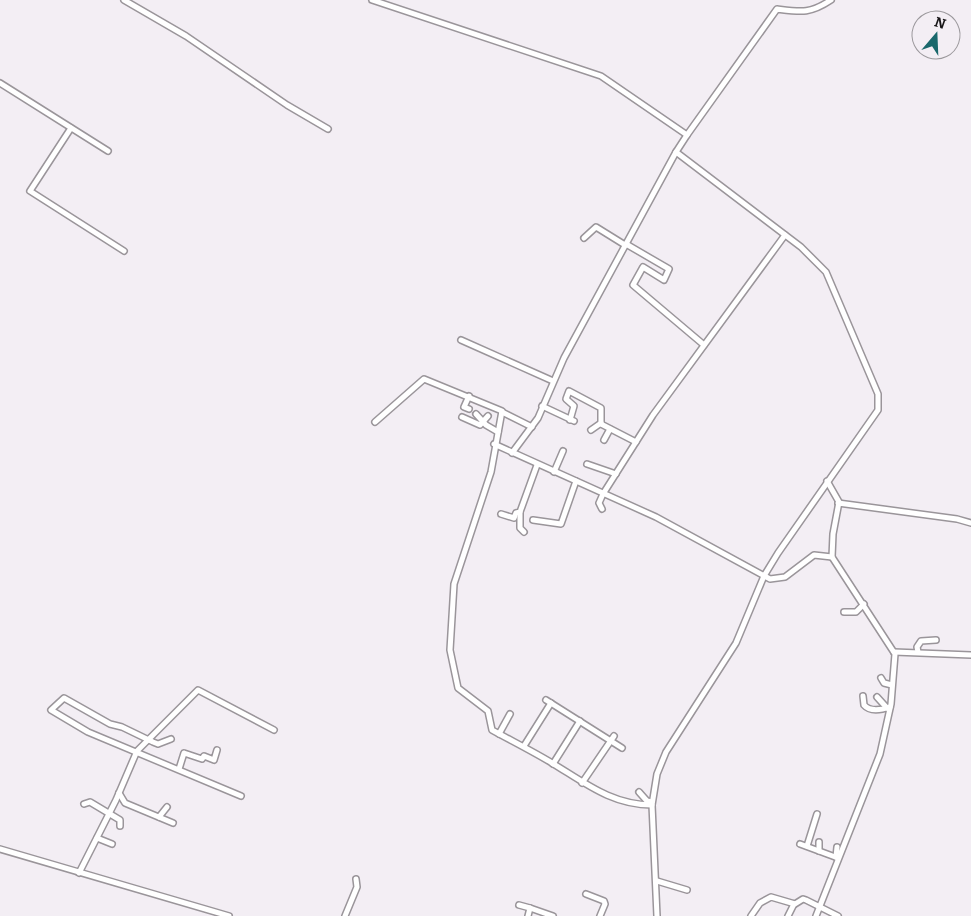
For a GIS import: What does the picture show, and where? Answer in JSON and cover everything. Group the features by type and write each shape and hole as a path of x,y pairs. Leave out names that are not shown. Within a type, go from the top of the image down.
{"street":[{"path":"124,0 186,36 286,105 328,129"},
{"path":"372,0 601,76 687,135"},
{"path":"512,453 539,416 553,381 625,245 687,135 777,9 803,13 816,10 831,0"},
{"path":"0,83 108,150"},
{"path":"71,128 30,191 124,251"},
{"path":"657,916 653,804 660,763 736,643 764,576 783,545 878,410 878,394 826,272 808,253 732,192 676,152"},
{"path":"584,238 596,227 625,245 667,266 669,271 664,280 643,267"},
{"path":"602,509 599,503 603,494 636,442 785,235"},
{"path":"648,256 633,285 704,345"},
{"path":"460,340 553,381"},
{"path":"375,422 424,379 510,414 532,427"},
{"path":"542,406 572,421 574,406 566,399 569,391 601,408 601,423"},
{"path":"469,396 464,407 469,410"},
{"path":"510,414 513,408"},
{"path":"502,412 488,481 454,584 450,650 458,688 488,710 490,727 499,734 524,746 599,793 636,805 653,804"},
{"path":"476,414 498,432"},
{"path":"462,417 477,425 485,422 488,416"},
{"path":"601,423 636,442"},
{"path":"591,430 601,423"},
{"path":"604,440 610,429"},
{"path":"494,444 656,517 770,579 785,577 814,555 832,556"},
{"path":"554,472 563,451"},
{"path":"587,464 616,474"},
{"path":"524,532 520,528 520,512 537,465"},
{"path":"533,520 561,524 576,481"},
{"path":"816,916 837,858 880,754 889,708 894,652 832,556 838,503 828,481"},
{"path":"838,503 957,519 971,523"},
{"path":"501,514 514,518 516,513 520,512"},
{"path":"844,612 856,612 864,604"},
{"path":"918,652 917,647 921,640 936,640"},
{"path":"894,652 971,655"},
{"path":"881,678 884,683 892,685"},
{"path":"79,873 137,752 198,690 274,730"},
{"path":"863,696 864,707 871,710 889,708"},
{"path":"877,697 889,708"},
{"path":"170,739 158,744 147,740 122,727 110,724 64,698 51,710 88,732 179,768 240,796"},
{"path":"524,746 549,701 580,721 612,738 622,748"},
{"path":"499,734 510,714"},
{"path":"553,764 580,721"},
{"path":"582,783 612,738"},
{"path":"179,768 184,753 202,759 204,756 214,760 217,750"},
{"path":"640,792 647,801 653,804"},
{"path":"119,793 122,802 173,823"},
{"path":"84,804 90,802 109,813 120,820 120,826"},
{"path":"159,817 167,807"},
{"path":"806,846 817,814"},
{"path":"97,838 112,844"},
{"path":"819,842 820,851"},
{"path":"800,844 837,858"},
{"path":"837,847 837,858"},
{"path":"0,849 229,916"},
{"path":"345,916 357,888 356,879"},
{"path":"657,881 687,890"},
{"path":"586,894 604,901 605,904 600,916"},
{"path":"751,916 760,903 768,898 794,904"},
{"path":"788,916 794,904 803,899 820,905 838,916"},
{"path":"519,905 553,916"},
{"path":"528,916 530,908"}]}
